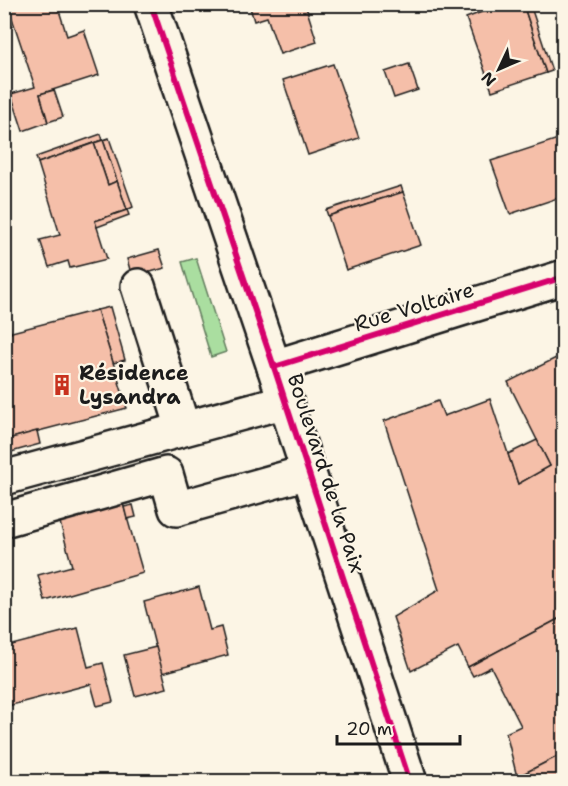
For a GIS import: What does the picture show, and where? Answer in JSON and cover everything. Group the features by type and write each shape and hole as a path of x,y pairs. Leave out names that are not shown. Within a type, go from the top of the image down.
{"main road":[{"name":"Boulevard de la Paix","path":"151,4 286,401 410,782"},
{"name":"Rue Voltaire","path":"274,367 564,277"},
{"path":"138,286 183,428"},
{"path":"4,478 286,401"},
{"path":"4,520 166,474 176,508 308,472"}],"green space":[{"path":"196,258 226,352 211,357 182,262"}],"building":[{"path":"57,4 67,36 84,30 99,75 40,94 48,122 23,131 11,94 35,87 8,6"},
{"path":"249,4 305,4 317,42 280,54 267,17 254,21"},
{"path":"503,4 523,4 546,73 492,91 466,18"},
{"path":"523,4 530,4 552,71 546,73"},
{"path":"333,64 359,138 308,155 283,80"},
{"path":"409,64 418,90 394,98 385,72"},
{"path":"54,90 63,117 48,122 40,94"},
{"path":"101,134 103,140 38,163 36,157"},
{"path":"564,137 564,196 510,214 491,161"},
{"path":"109,138 133,207 127,210 103,140"},
{"path":"103,140 117,181 108,185 94,143"},
{"path":"94,143 108,185 117,181 127,210 95,221 107,259 70,268 68,261 49,267 40,240 60,235 38,163"},
{"path":"401,186 403,192 328,216 326,210"},
{"path":"403,192 421,245 346,270 328,216"},
{"path":"127,210 129,215 97,227 95,221"},
{"path":"159,250 165,268 132,277 127,259"},
{"path":"110,307 125,360 113,363 97,310"},
{"name":"Résidence Lysandra","path":"97,310 127,408 4,440 4,334"},
{"path":"8,320 11,333 4,334 4,321"},
{"path":"564,354 564,616 468,667 458,647 411,671 393,617 439,590 384,421 438,401 444,416 490,399 518,484 550,466 508,382"},
{"path":"37,431 40,444 11,452 8,439"},
{"path":"537,440 550,466 518,484 508,454"},
{"path":"122,500 143,573 45,601 38,575 72,566 59,519"},
{"path":"133,505 136,517 127,519 124,507"},
{"path":"199,587 210,630 221,627 228,655 162,673 144,602"},
{"path":"564,616 564,753 519,776 516,773 506,733 521,726 491,667 473,676 468,667"},
{"path":"78,628 88,667 103,663 113,702 97,706 91,684 4,707 4,647"},
{"path":"156,647 167,688 135,696 124,655"},
{"path":"564,753 564,782 523,782 519,776"},
{"path":"357,775 359,782 342,782 342,781"}],"cycle path":[{"path":"151,4 274,367 410,782"},
{"path":"274,367 564,277"}],"place":[{"name":"Résidence Lysandra","path":"62,385"}]}
